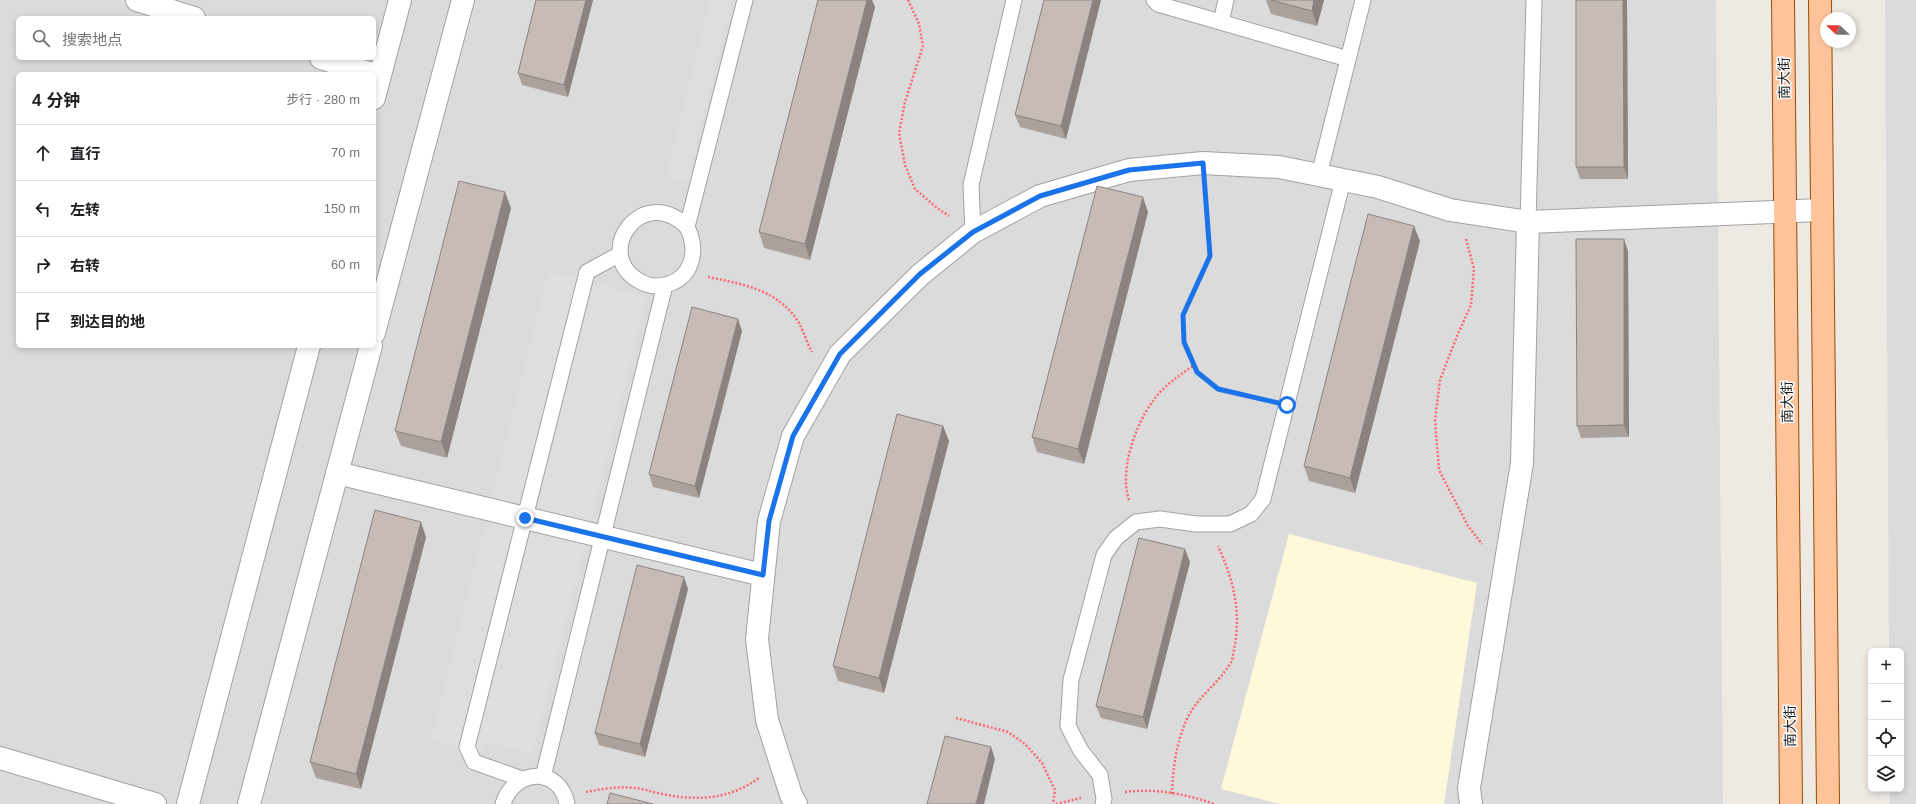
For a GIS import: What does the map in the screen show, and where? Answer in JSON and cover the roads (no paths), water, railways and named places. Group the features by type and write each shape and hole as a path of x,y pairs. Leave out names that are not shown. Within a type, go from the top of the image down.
{"main road":[{"name":"南大街","path":"1783,0 1791,804"},
{"path":"1820,0 1828,804"}],"street":[{"path":"137,0 188,16"},
{"path":"376,72 400,0"},
{"path":"376,326 463,0"},
{"path":"327,60 365,72"},
{"path":"796,804 791,795 767,720 757,639 769,521 793,436 840,354 920,274 973,227 1040,196 1129,170 1203,163 1279,167 1378,187 1459,211 1528,222 1822,210"},
{"path":"1470,804 1469,788 1522,463 1528,222"},
{"path":"188,804 308,348"},
{"path":"249,804 369,348"},
{"path":"337,473 763,575"},
{"path":"0,758 155,804"}],"lane":[{"path":"687,227 745,0"},
{"path":"973,227 971,185 1014,0"},
{"path":"1154,0 1158,4 1348,59"},
{"path":"1220,22 1226,0"},
{"path":"1319,175 1363,0"},
{"path":"1528,222 1534,0"},
{"path":"1103,799 1100,775 1081,751 1068,726 1071,680 1104,555 1116,538 1136,522 1160,519 1208,524 1230,524 1251,514 1263,499 1343,180"},
{"path":"655,212 667,214 678,219 687,227 692,238 694,250 692,262 685,273 676,281 665,285 653,286 641,283 624,266 620,254 621,242 625,230 633,221 643,215 655,212"},
{"path":"522,779 474,762 467,747 587,272 620,254"},
{"path":"543,777 665,285"},
{"path":"503,804 510,790 522,779 532,776 543,777 552,781 560,788 566,800"}]}
